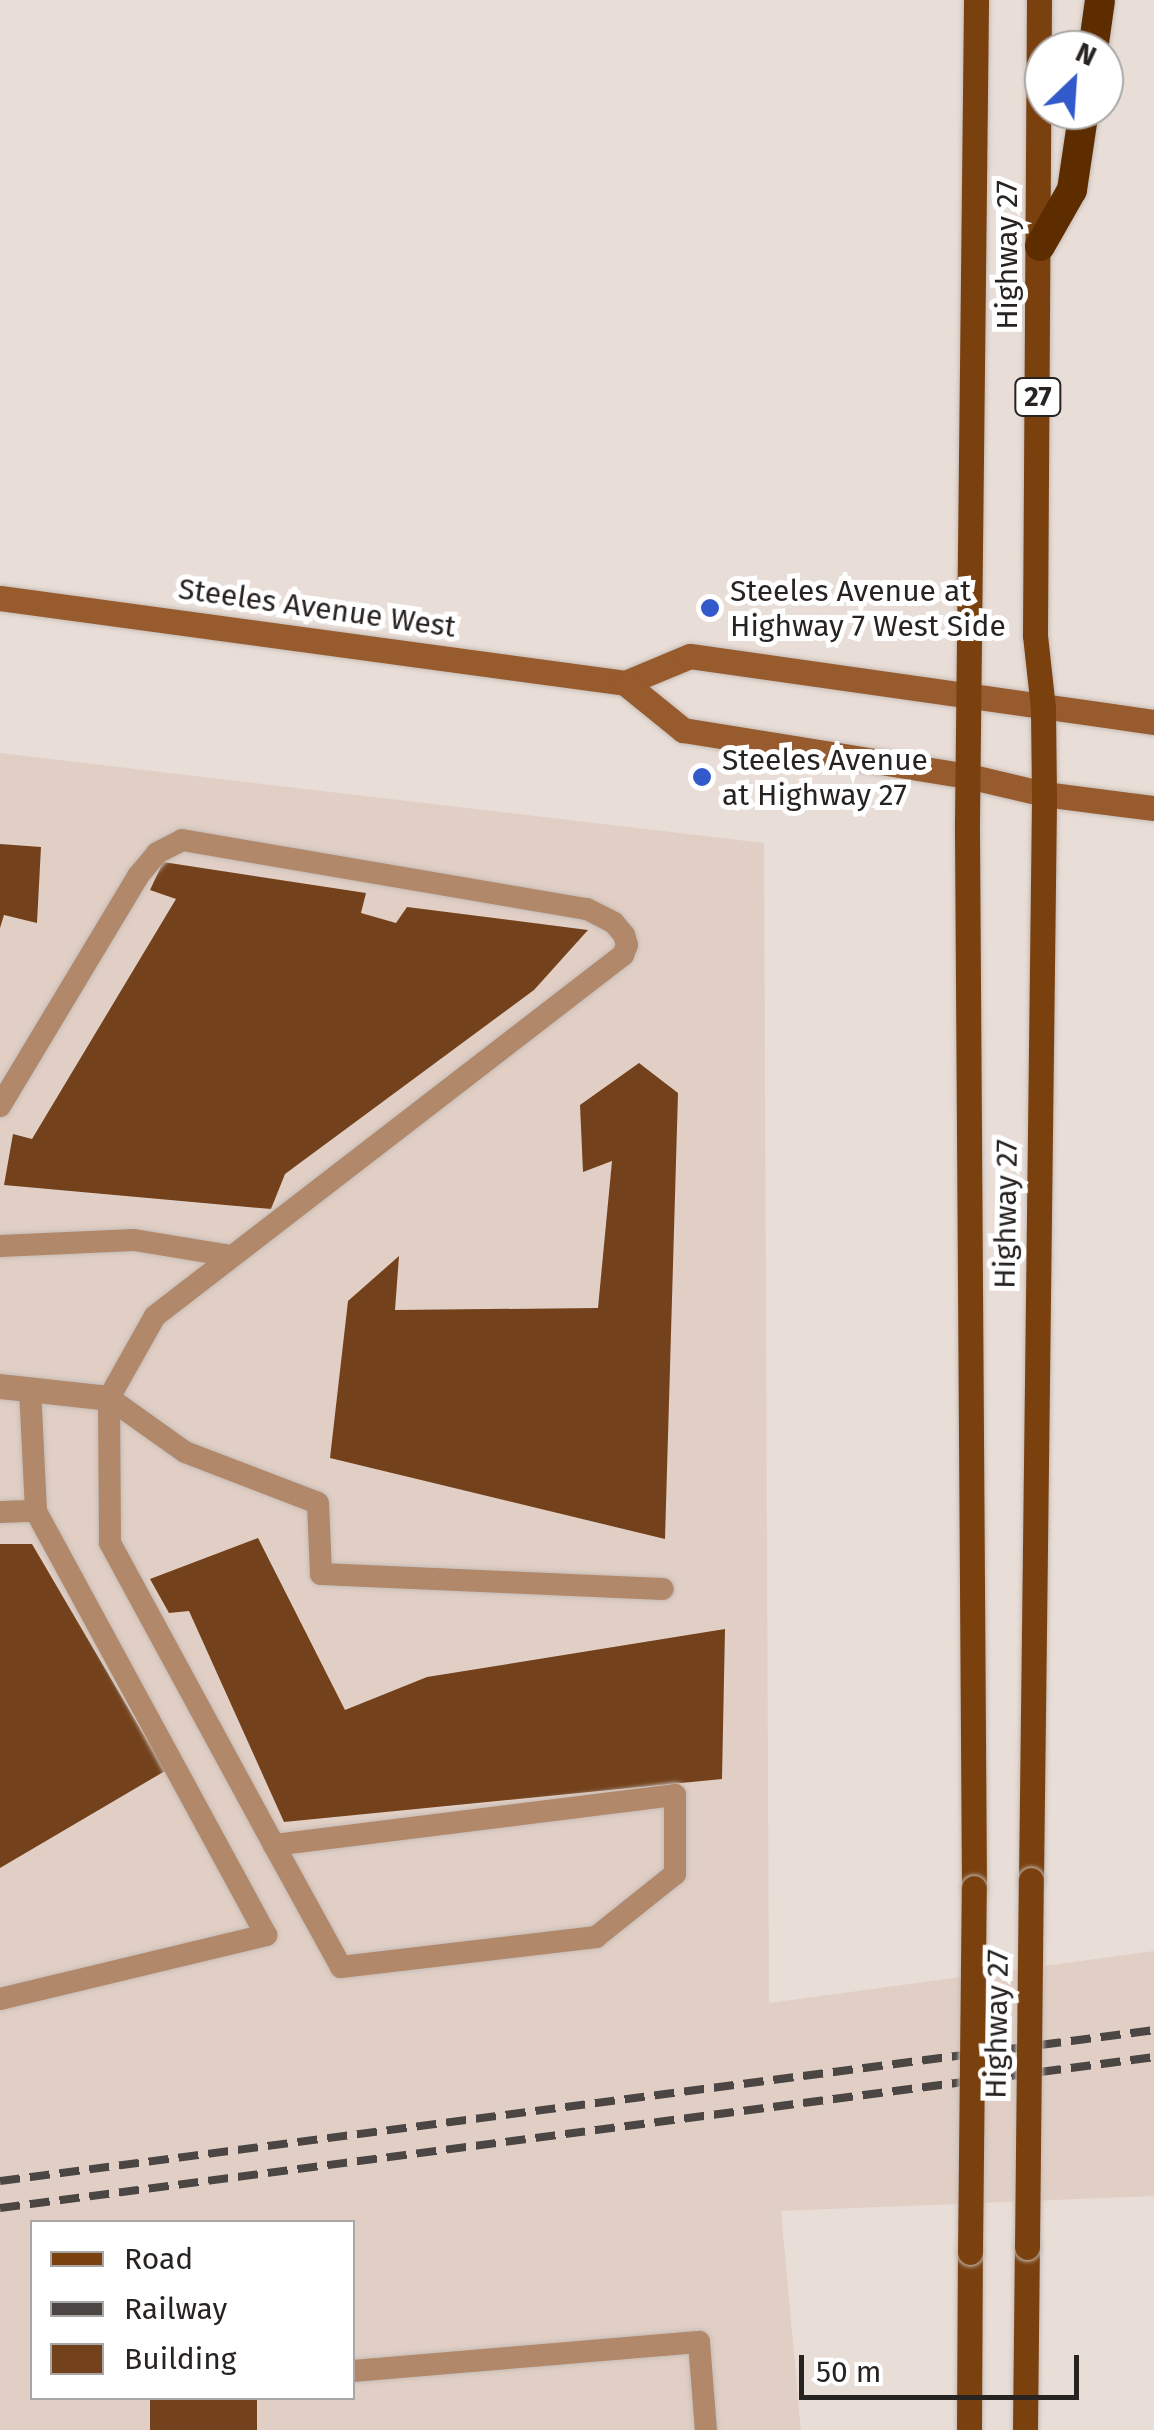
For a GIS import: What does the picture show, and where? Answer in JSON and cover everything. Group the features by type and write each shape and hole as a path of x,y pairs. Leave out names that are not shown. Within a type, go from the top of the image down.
{"highway":[{"path":"1095,30 1100,0"},
{"path":"1040,246 1072,190 1081,130"}],"main road":[{"name":"Highway 27","path":"968,2430 974,1888 968,696 976,0"},
{"name":"Highway 27","path":"1024,2430 1044,794 1043,708 1035,634 1039,0"},
{"name":"Steeles Avenue West","path":"0,598 625,683"},
{"path":"1154,722 690,656 625,683 683,730 968,776 1044,794 1154,808"}],"street":[{"path":"0,1386 109,1398"}],"lane":[{"path":"0,1106 138,876 157,853 182,840 587,909 624,935 628,946 622,955 155,1316 109,1398 110,1543 274,1845 341,1967 596,1936 675,1874 675,1795 274,1845"},
{"path":"0,1246 134,1240 232,1256"},
{"path":"0,1999 266,1935 36,1511 30,1389"},
{"path":"109,1398 185,1452 318,1502 321,1574 663,1589"},
{"path":"0,1512 36,1511"},
{"path":"355,2372 699,2342 706,2430"}],"shaded area":[{"path":"0,753 764,843 769,2003 1154,1951 1154,2196 781,2211 801,2430 0,2430"}],"building":[{"path":"0,844 41,847 37,923 4,915 0,928"},
{"path":"163,862 366,893 361,913 396,923 407,907 588,930 534,990 285,1174 271,1209 4,1185 13,1134 32,1139 176,899 150,890"},
{"path":"639,1063 678,1093 665,1539 330,1458 348,1301 399,1256 395,1310 598,1308 612,1161 583,1172 580,1105"},
{"path":"258,1538 345,1710 427,1677 725,1629 722,1779 284,1822 189,1611 169,1613 150,1579"},
{"path":"0,1544 32,1544 165,1771 0,1868"},
{"path":"150,2400 257,2400 257,2430 150,2430"}],"railway":[{"path":"0,2181 1154,2030"},
{"path":"0,2208 1154,2057"}],"place":[{"name":"Steeles Avenue at Highway 7 West Side","path":"710,608"},
{"name":"Steeles Avenue at Highway 27","path":"702,777"}]}
